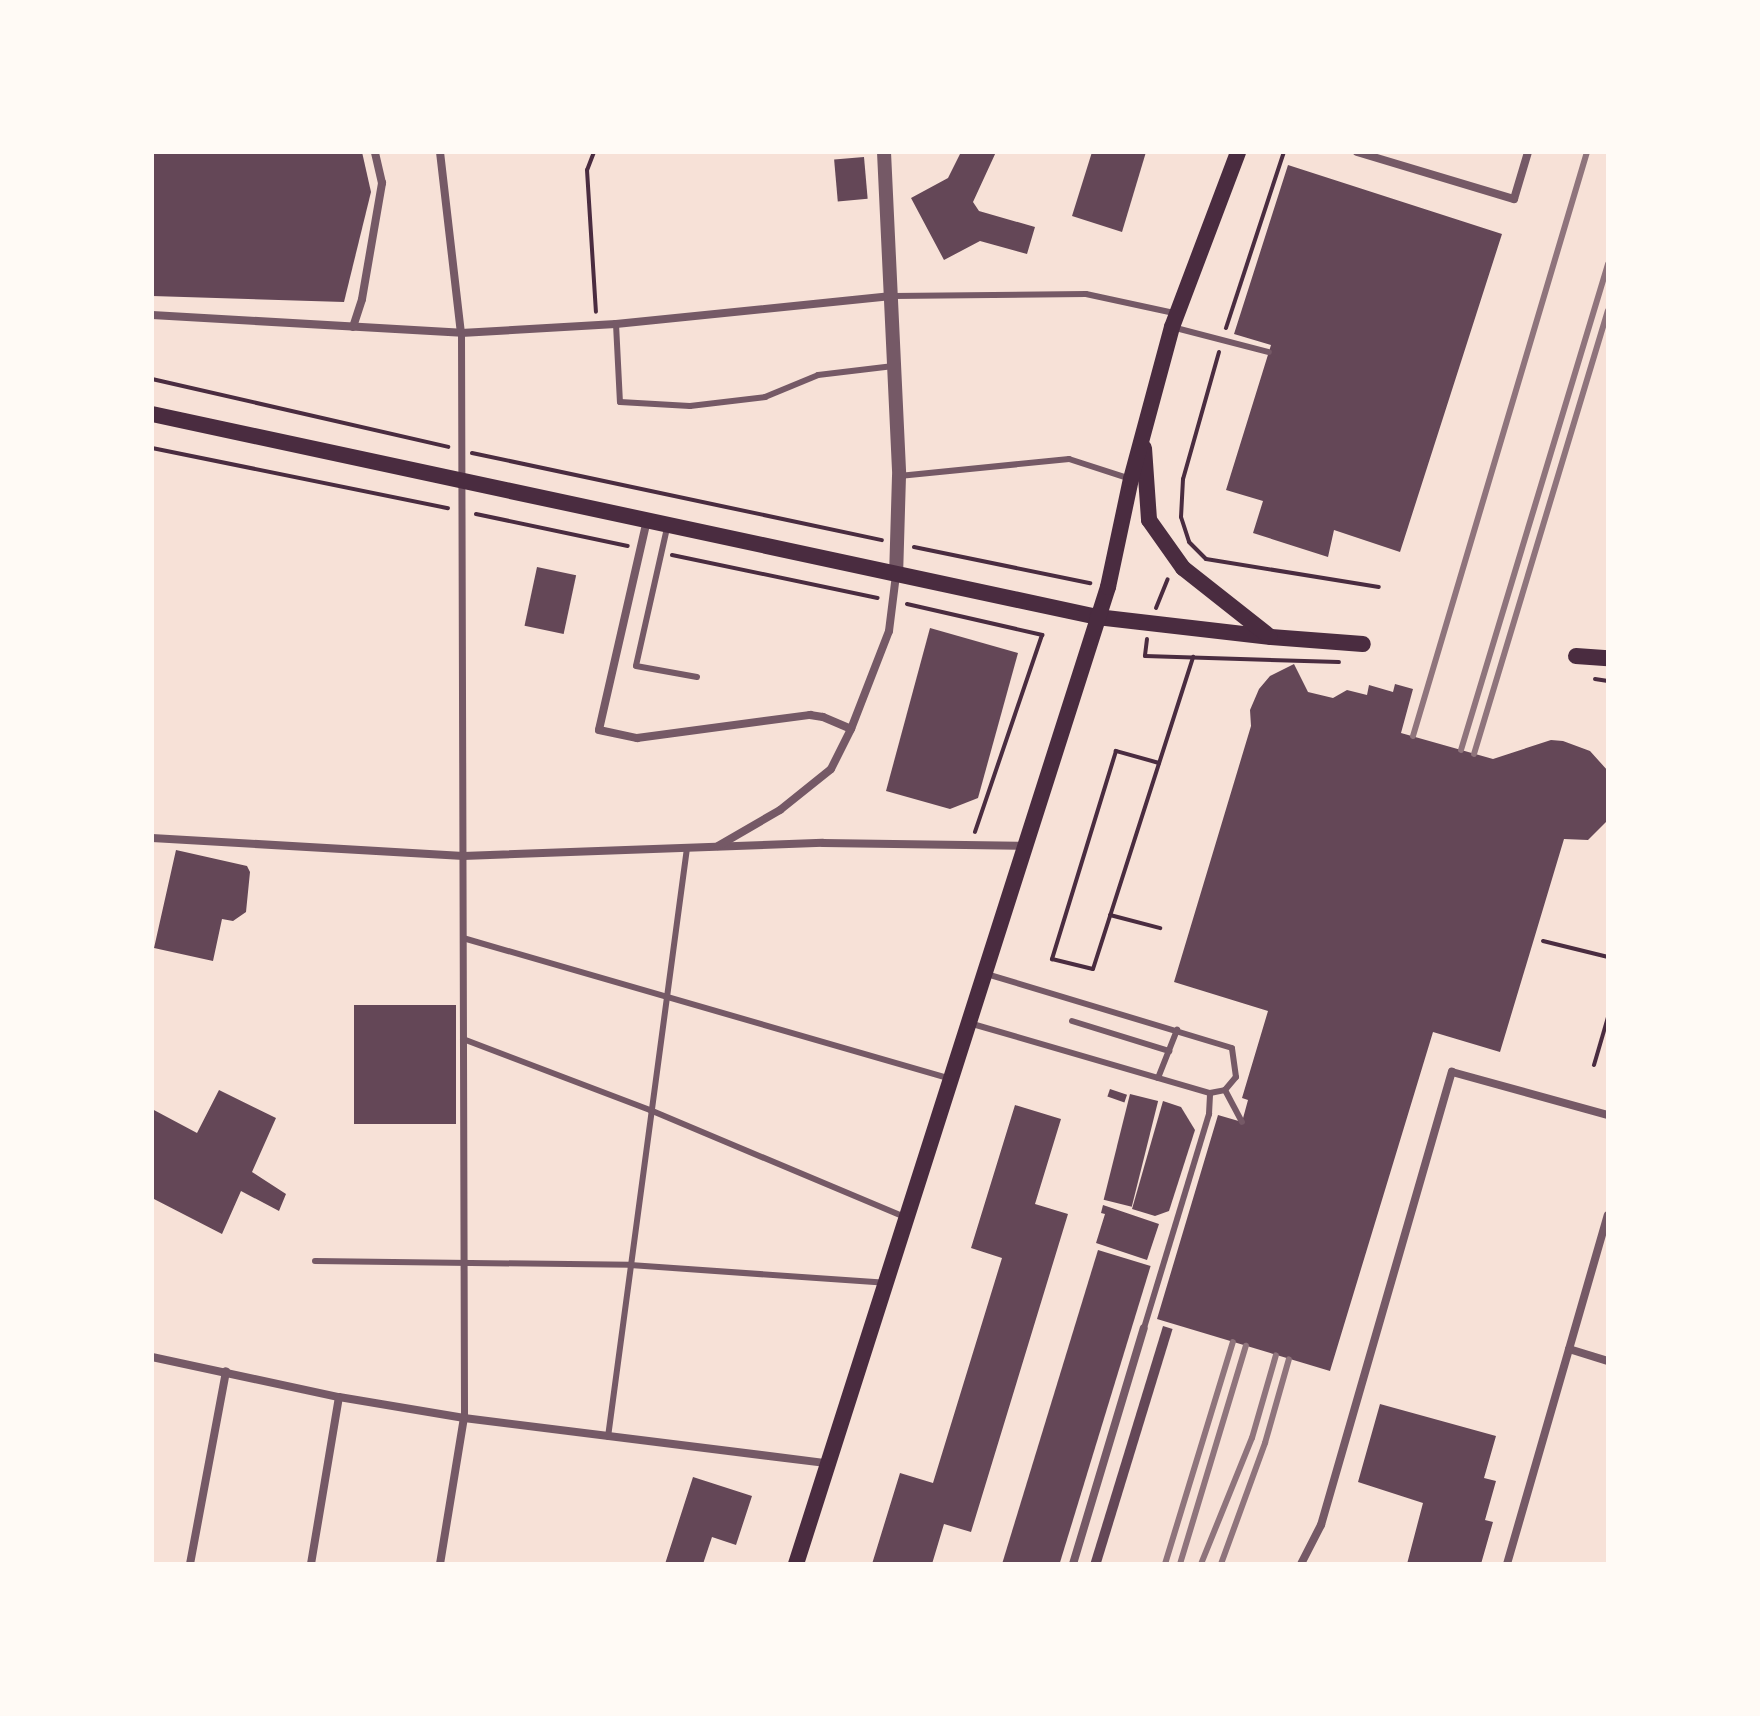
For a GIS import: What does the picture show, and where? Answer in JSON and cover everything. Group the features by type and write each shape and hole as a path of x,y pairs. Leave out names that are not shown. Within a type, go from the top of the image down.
{"main road":[{"path":"796,1564 1108,587 1131,479 1175,320 1238,152"},
{"path":"152,414 1097,617 1363,644"},
{"path":"1143,435 1149,520 1183,568 1271,637"},
{"path":"1576,656 1608,658"}],"street":[{"path":"353,327 362,299 382,183 375,152"},
{"path":"440,152 461,333 464,1262 464,1418 440,1564"},
{"path":"717,847 780,810 831,769 851,729 889,631 896,575 899,476 884,152"},
{"path":"1357,152 1514,199 1528,152"},
{"path":"152,315 461,333 616,324 893,296"},
{"path":"648,519 599,730 637,738 810,715 851,729"},
{"path":"152,838 463,856 823,843 1027,846"},
{"path":"1301,1564 1321,1525 1452,1072 1608,1115"},
{"path":"1507,1564 1608,1215"},
{"path":"1073,1564 1144,1328"},
{"path":"1569,1349 1608,1361"},
{"path":"152,1357 339,1397 464,1418 826,1463"},
{"path":"190,1564 226,1371"},
{"path":"311,1564 339,1397"}],"lane":[{"path":"893,296 1086,294 1153,306 1175,320 1222,340 1269,352"},
{"path":"616,324 620,402 690,406 765,397 818,375 893,366"},
{"path":"899,476 1069,459 1131,479"},
{"path":"668,524 636,666 697,677"},
{"path":"608,1437 687,848"},
{"path":"463,938 665,999 951,1079"},
{"path":"969,1023 1210,1093 1225,1090 1236,1077 1232,1048 986,974"},
{"path":"1072,1021 1169,1051"},
{"path":"1158,1078 1177,1030"},
{"path":"463,1039 650,1110 906,1218"},
{"path":"1225,1090 1242,1122"},
{"path":"1144,1328 1209,1114 1210,1093"},
{"path":"315,1261 630,1265 885,1283"}],"path":[{"path":"594,152 587,170 597,325"},
{"path":"1284,152 1222,340 1183,479 1181,517 1189,542 1206,559 1379,587"},
{"path":"152,379 460,450 1108,587"},
{"path":"152,448 641,548"},
{"path":"662,553 1042,635 971,845"},
{"path":"1159,763 1116,751 1052,959 1093,969 1193,657"},
{"path":"1595,679 1608,681"},
{"path":"1110,915 1160,928"},
{"path":"1543,941 1608,957"},
{"path":"1594,1065 1608,1017"}],"building":[{"path":"152,152 362,152 371,192 344,302 152,296"},
{"path":"961,152 996,152 973,202 979,211 1035,227 1027,254 980,241 944,260 911,198 948,178"},
{"path":"1092,152 1146,152 1122,232 1072,216"},
{"path":"864,157 868,199 838,201 834,160"},
{"path":"1288,165 1502,234 1400,552 1334,530 1328,557 1253,533 1263,501 1226,490 1271,345 1234,334"},
{"path":"537,567 576,575 564,634 525,626"},
{"path":"930,628 1018,653 978,798 950,809 886,791"},
{"path":"1294,664 1308,692 1333,698 1347,690 1367,695 1369,685 1393,692 1395,684 1413,689 1401,733 1493,759 1551,740 1563,741 1590,751 1608,771 1608,820 1588,840 1564,839 1500,1052 1433,1032 1330,1371 1157,1319 1218,1115 1242,1122 1248,1100 1242,1098 1268,1011 1174,982 1251,726 1250,710 1259,689 1270,676"},
{"path":"176,850 247,866 250,872 246,912 233,921 222,919 213,961 154,948"},
{"path":"354,1005 456,1005 456,1124 354,1124"},
{"path":"1110,1089 1127,1095 1124,1102 1107,1097"},
{"path":"219,1090 276,1118 252,1172 286,1194 279,1211 241,1191 222,1234 152,1198 152,1109 197,1133"},
{"path":"1130,1094 1158,1101 1132,1207 1104,1200"},
{"path":"1163,1101 1181,1107 1195,1130 1169,1211 1155,1216 1132,1209"},
{"path":"1015,1105 1061,1119 1035,1204 1068,1214 971,1532 944,1524 932,1564 872,1564 900,1473 933,1483 1002,1258 971,1248"},
{"path":"1103,1205 1159,1224 1147,1260 1096,1243 1105,1214 1101,1213"},
{"path":"1098,1250 1151,1266 1060,1564 1002,1564"},
{"path":"1163,1326 1173,1329 1101,1564 1090,1564"},
{"path":"1380,1404 1496,1436 1484,1478 1496,1481 1485,1520 1493,1522 1481,1564 1407,1564 1423,1503 1358,1482"},
{"path":"693,1477 752,1496 736,1545 712,1537 703,1564 665,1564"}],"railway":[{"path":"1413,736 1587,152"},
{"path":"1461,750 1608,264"},
{"path":"1474,754 1608,311"},
{"path":"1165,1564 1233,1342"},
{"path":"1180,1564 1246,1346"},
{"path":"1201,1564 1252,1438 1276,1355"},
{"path":"1221,1564 1265,1443 1289,1359"}]}
